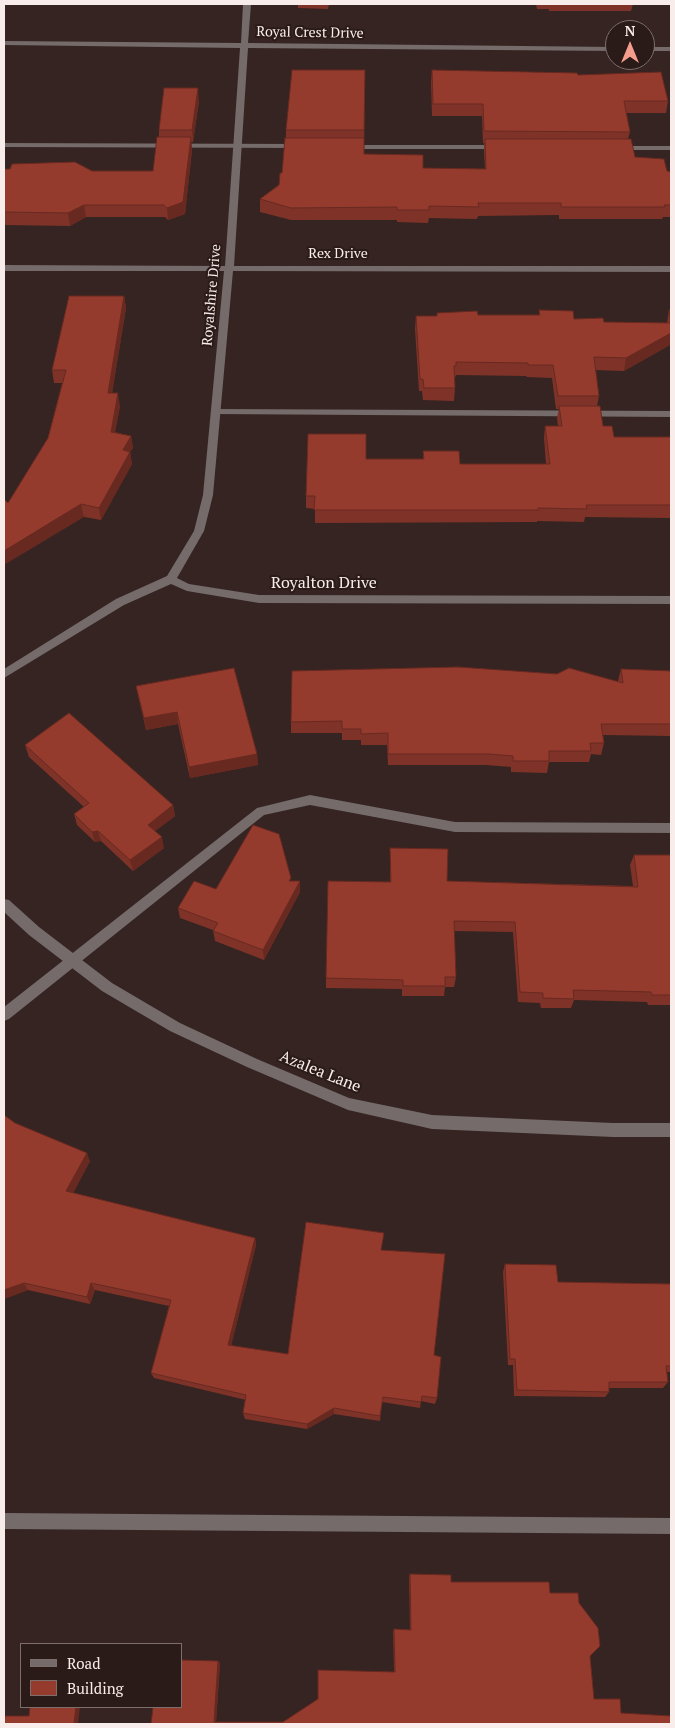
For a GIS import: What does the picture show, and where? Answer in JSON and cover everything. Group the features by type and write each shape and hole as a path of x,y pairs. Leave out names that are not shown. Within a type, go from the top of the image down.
{"street":[{"name":"Royalshire Drive","path":"171,579 199,531 208,495 228,268 246,4"},
{"name":"Royal Crest Drive","path":"4,43 605,49"},
{"path":"655,49 671,49"},
{"path":"4,145 315,146"},
{"path":"345,147 513,147"},
{"path":"602,148 671,148"},
{"name":"Rex Drive","path":"4,268 671,269"},
{"path":"215,412 671,414"},
{"path":"4,674 120,602 171,579"},
{"name":"Royalton Drive","path":"171,579 187,587 259,599 671,600"},
{"path":"4,1015 261,811 310,800 455,827 671,828"},
{"name":"Azalea Lane","path":"4,904 34,931 107,987 175,1027 252,1063 348,1104 432,1122 613,1130 671,1130"},
{"path":"4,1521 671,1526"}],"building":[{"path":"292,70 365,70 364,130 286,130"},
{"path":"432,70 577,73 578,75 661,72 668,101 624,101 630,132 484,131 483,104 433,104"},
{"path":"164,88 198,88 192,130 159,130"},
{"path":"157,137 191,137 183,202 167,208 164,205 84,205 68,213 4,212 4,169 10,169 12,164 75,162 92,171 153,171"},
{"path":"285,138 364,138 364,154 423,155 423,168 486,169 485,139 631,139 635,157 664,159 667,171 671,172 671,205 664,205 665,207 561,207 561,203 478,203 479,207 429,206 429,210 397,210 397,207 291,208 260,199 279,185"},
{"path":"69,296 124,296 108,393 118,393 111,432 131,436 123,450 130,452 99,508 81,504 4,551 4,499 8,503 48,438 66,370 52,370"},
{"path":"539,310 573,311 574,319 603,318 604,322 671,323 671,333 626,358 594,357 599,396 558,396 553,365 528,365 528,363 456,362 456,366 454,366 455,388 424,388 423,379 420,379 416,316 437,316 437,313 477,311 478,315 540,315"},
{"path":"559,406 600,406 603,426 612,426 614,437 671,437 671,505 586,505 587,509 538,508 539,510 314,510 315,496 306,496 308,434 366,434 366,459 424,459 423,451 459,451 460,464 550,464 545,426 562,426"},
{"path":"458,667 557,674 569,668 623,683 621,669 671,671 671,724 601,724 604,743 590,743 591,751 549,751 549,761 513,761 513,756 488,754 388,754 388,733 361,734 361,729 342,729 342,721 291,722 292,671"},
{"path":"234,668 257,754 189,767 177,712 144,718 136,686"},
{"path":"69,713 173,805 148,825 162,837 130,860 98,831 92,832 74,814 89,803 25,745"},
{"path":"253,825 279,834 291,878 289,881 300,881 263,950 213,931 218,923 178,908 194,881 216,889"},
{"path":"390,848 448,849 447,881 638,887 634,855 671,855 671,995 652,995 651,992 573,990 574,999 543,998 543,993 520,992 515,922 454,921 456,977 445,977 445,986 403,986 403,980 326,978 328,881 391,882"},
{"path":"4,1115 15,1123 87,1153 66,1191 255,1238 228,1345 288,1354 306,1222 384,1233 381,1250 445,1254 434,1355 441,1357 437,1398 422,1396 421,1402 383,1397 380,1416 334,1408 307,1424 243,1413 246,1395 151,1373 171,1300 91,1283 87,1297 24,1283 4,1290"},
{"path":"505,1264 556,1265 558,1282 671,1284 671,1366 666,1366 668,1382 609,1382 609,1392 517,1390 515,1359 510,1359"},
{"path":"410,1574 451,1575 451,1582 549,1582 550,1593 578,1593 579,1603 598,1628 600,1646 590,1656 594,1699 620,1699 621,1713 671,1716 671,1724 151,1724 153,1708 182,1708 182,1660 218,1661 214,1722 283,1722 318,1699 318,1670 395,1672 394,1629 411,1630"},
{"path":"30,1708 76,1708 74,1724 4,1724 5,1716 29,1716"}]}
